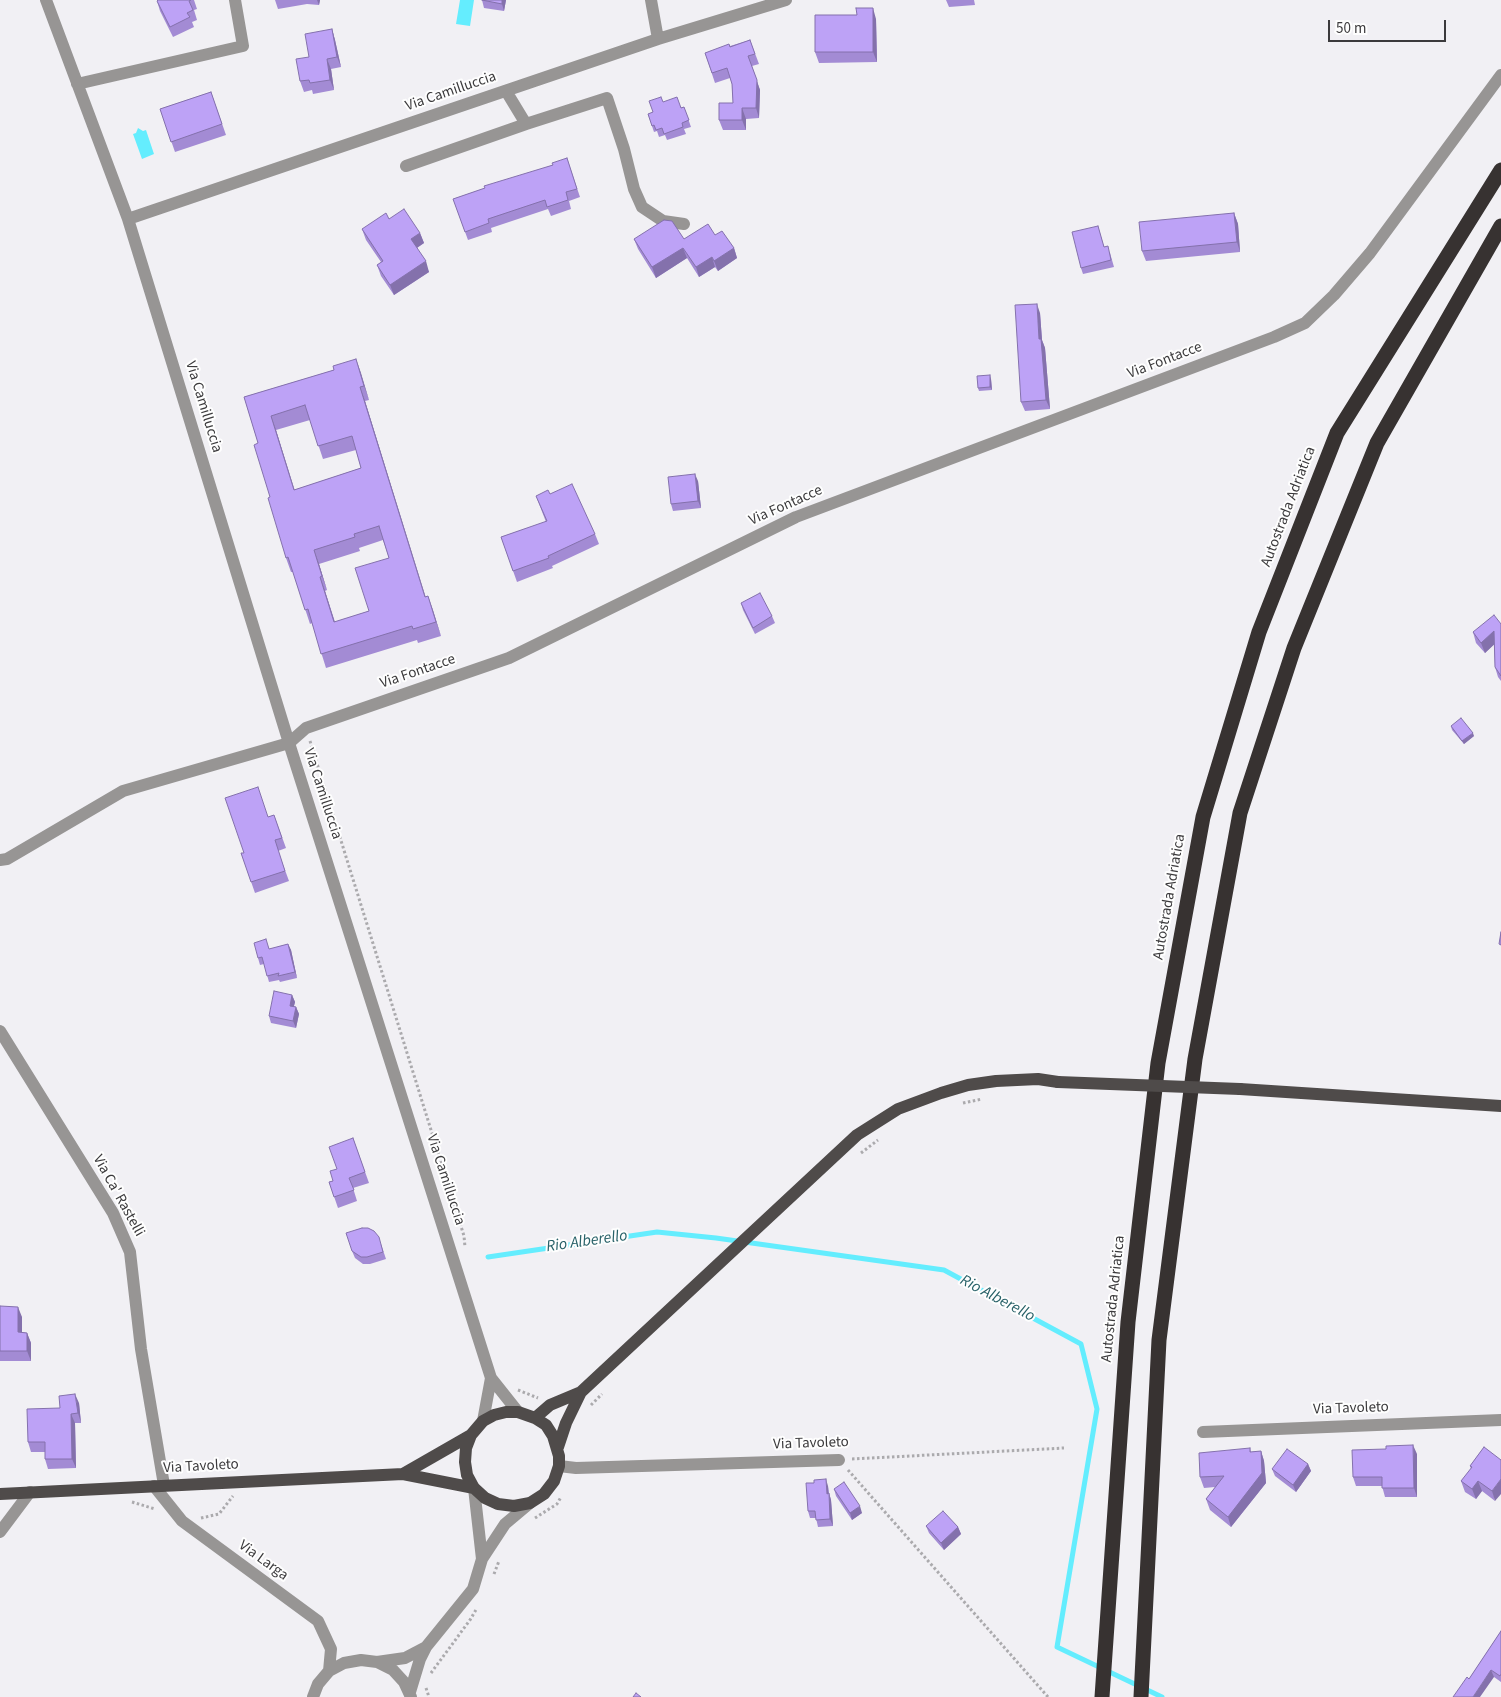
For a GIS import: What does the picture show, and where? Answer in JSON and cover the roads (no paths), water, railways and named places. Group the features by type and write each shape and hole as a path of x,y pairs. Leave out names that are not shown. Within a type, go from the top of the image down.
{"highway":[{"name":"Autostrada Adriatica","path":"1102,1697 1128,1322 1158,1063 1203,817 1260,632 1337,433 1501,170"},
{"path":"1141,1697 1159,1340 1195,1059 1240,813 1294,648 1377,443 1501,226"}],"main road":[{"path":"535,1418 550,1405 581,1392 856,1135 898,1109 941,1092 968,1085 1005,1080 1038,1079 1058,1082 1240,1089 1501,1106"},
{"path":"558,1447 566,1423 581,1392"},
{"path":"518,1412 535,1418 546,1425 558,1447 559,1466 554,1481 544,1494 530,1503 514,1506 498,1504 485,1498 474,1488 465,1462 466,1448 471,1435 483,1421 494,1415 518,1412"},
{"name":"Via Tavoleto","path":"403,1474 471,1435"},
{"name":"Via Tavoleto","path":"0,1494 403,1474 474,1488"}],"street":[{"name":"Via Camilluccia","path":"46,0 128,219 289,743 491,1378 518,1412"},
{"path":"77,84 244,46 236,0"},
{"path":"650,0 658,39"},
{"name":"Via Camilluccia","path":"128,219 658,39 786,0"},
{"name":"Via Fontacce","path":"0,860 7,859 123,791 289,743 306,728 509,658 796,517 1274,337 1305,322 1334,295 1370,253 1501,75"},
{"path":"506,91 526,124"},
{"path":"406,166 607,98 624,148 634,190 642,207 663,221 684,224"},
{"name":"Via Ca' Rastelli","path":"0,1031 112,1213 130,1252 159,1486"},
{"name":"Via Camilluccia","path":"483,1421 491,1378"},
{"name":"Via Tavoleto","path":"1202,1432 1501,1420"},
{"name":"Via Tavoleto","path":"559,1466 576,1468 839,1460"},
{"name":"Via Larga","path":"159,1486 182,1521 318,1621 331,1649 329,1671"},
{"path":"474,1488 482,1558"},
{"path":"0,1532 30,1492"},
{"path":"410,1695 420,1658 426,1646 473,1589 482,1558 505,1524 530,1503"},
{"path":"313,1697 318,1684 329,1671 344,1663 361,1660 377,1662 405,1658 426,1646"},
{"path":"377,1662 393,1670 404,1682 410,1695"}],"water":[{"path":"460,0 474,0 470,26 456,24"},
{"path":"138,128 143,131 146,130 154,154 142,159 133,134 136,133"}],"waterway":[{"name":"Rio Alberello","path":"488,1257 657,1232 716,1238 944,1270 1081,1344 1097,1409 1057,1647 1162,1697"}]}
